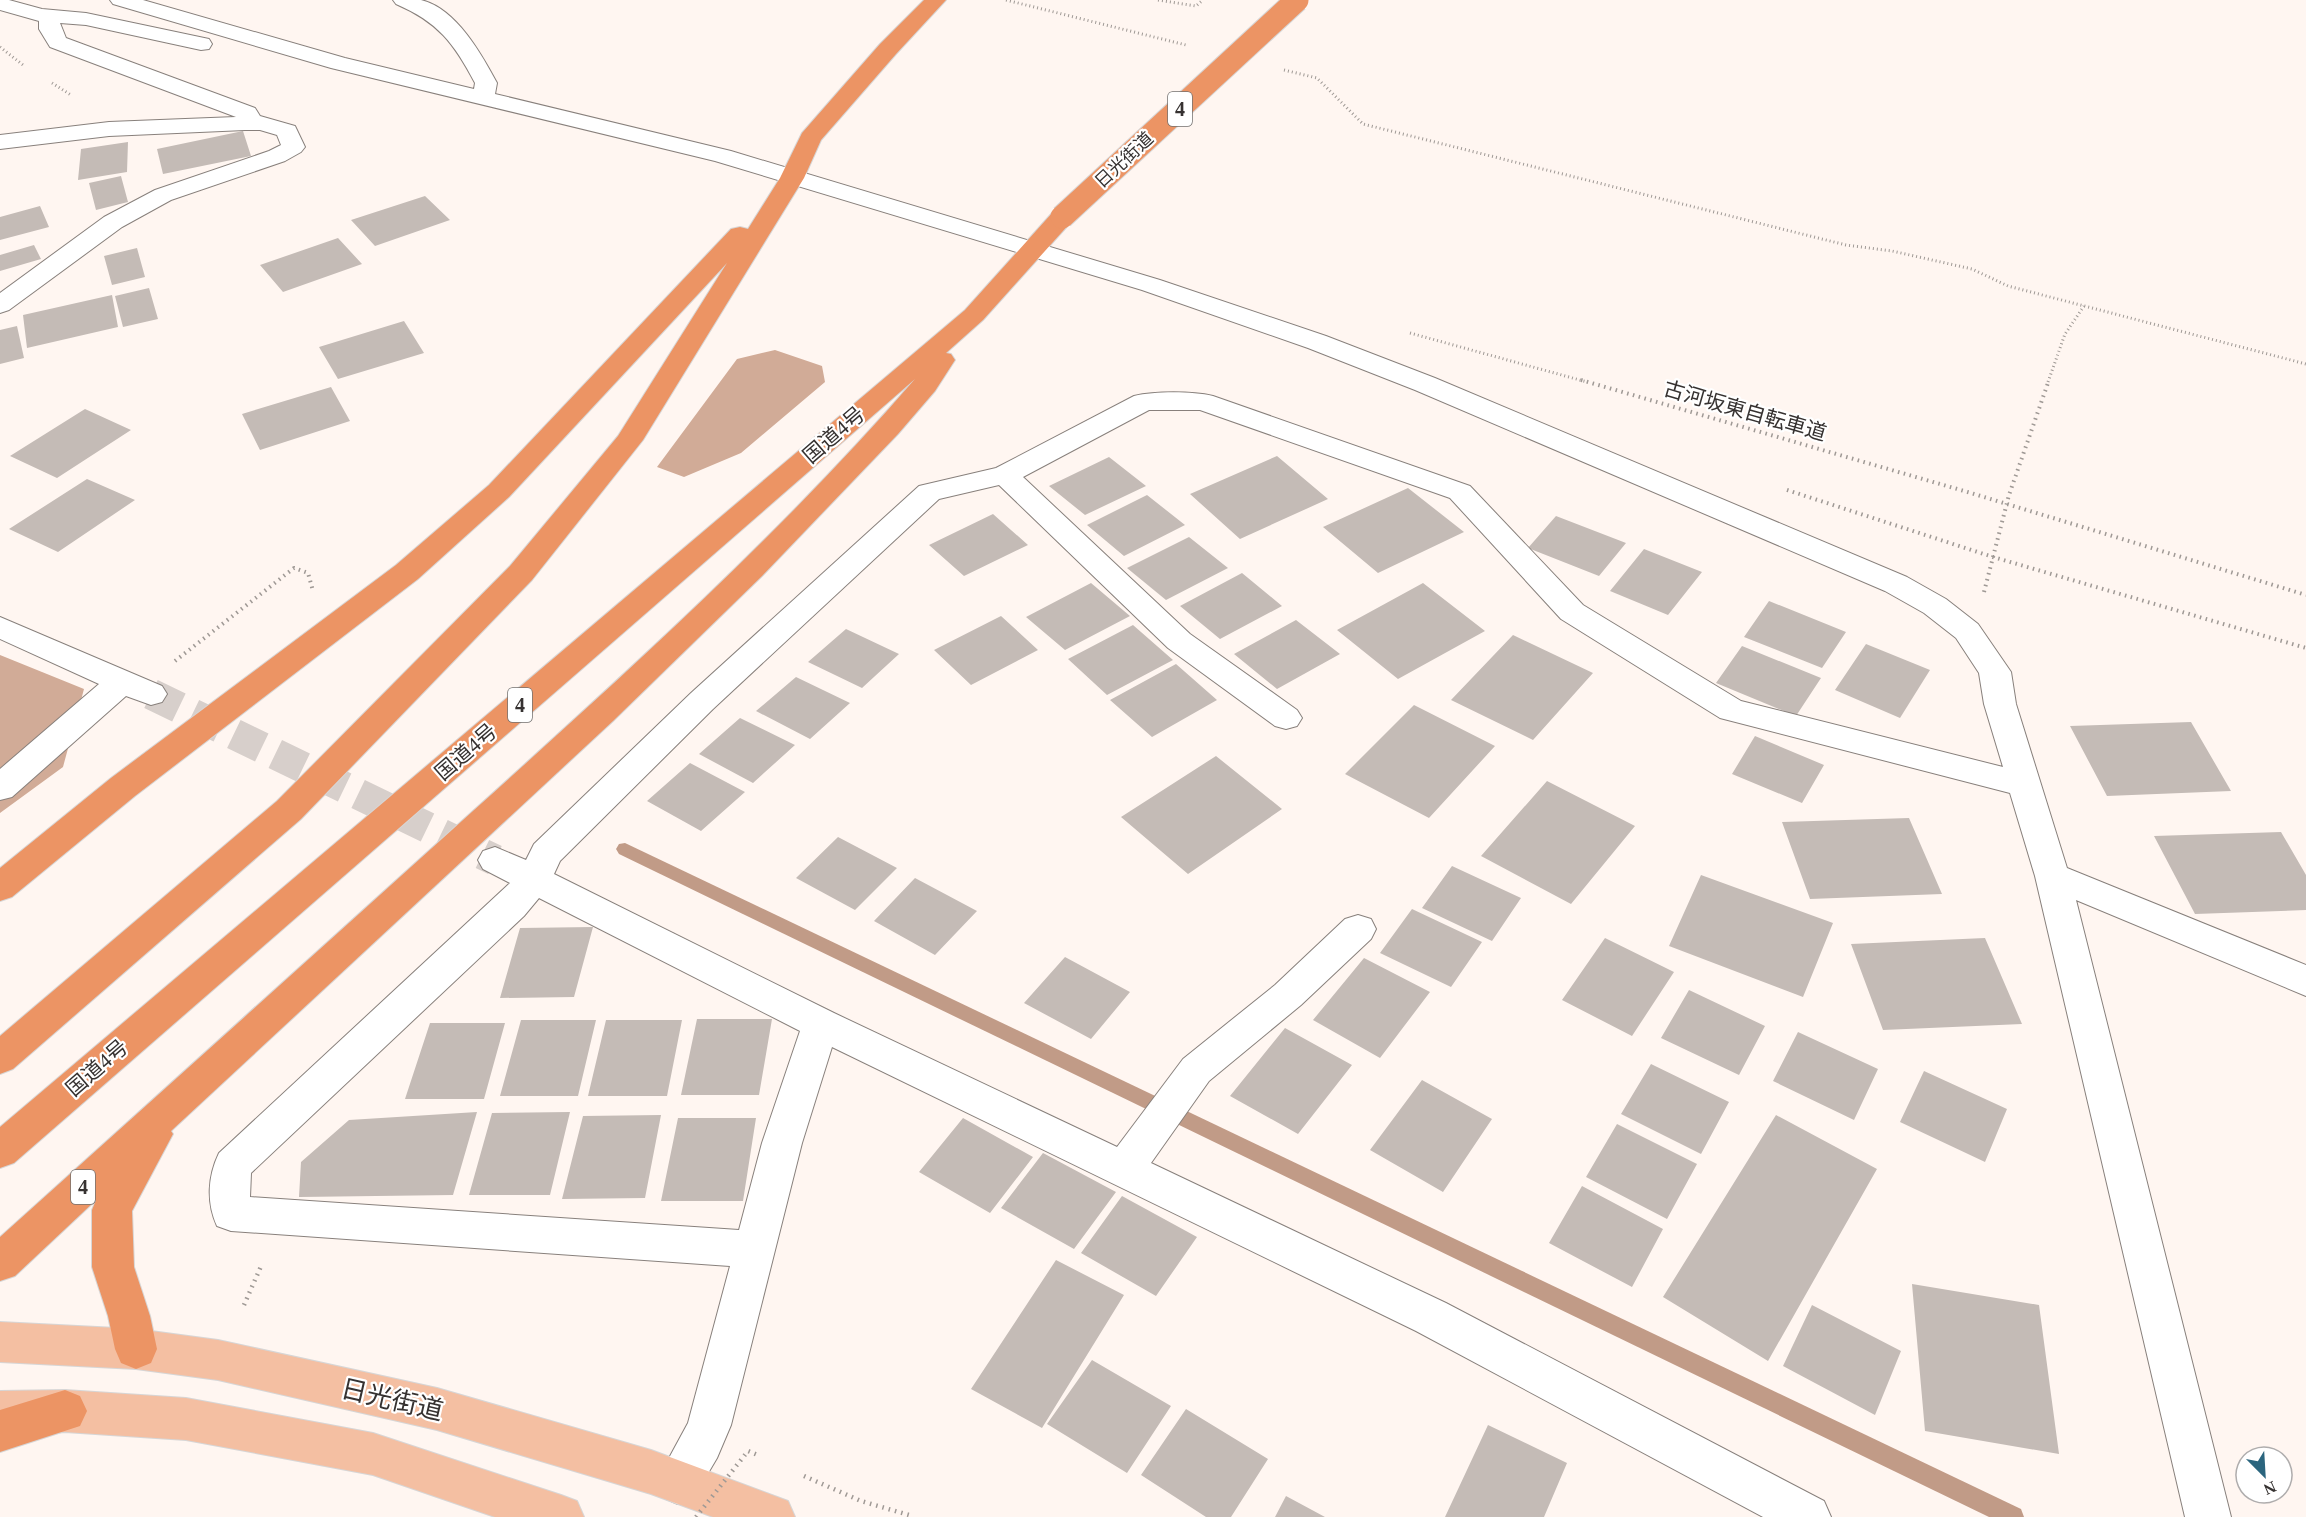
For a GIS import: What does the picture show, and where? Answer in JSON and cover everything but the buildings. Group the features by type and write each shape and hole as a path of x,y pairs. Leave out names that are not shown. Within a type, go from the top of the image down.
{"highway":[{"path":"0,1058 289,810 521,573 628,440 792,177 810,138 888,49 936,0"},
{"name":"日光街道","path":"1033,250 1062,217 1297,0"},
{"path":"0,888 123,787 406,572 499,491 792,177"},
{"name":"国道4号","path":"0,1151 974,315 1033,250"},
{"name":"4","path":"0,1263 602,713 752,569 888,428 925,385 974,315"},
{"path":"136,1349 129,1316 113,1267 112,1210 165,1111"},
{"path":"0,1431 65,1411"}],"main road":[{"name":"日光街道","path":"0,1342 136,1349 218,1360 437,1409 687,1500 772,1517"},
{"path":"0,1412 65,1411 186,1419 373,1454 561,1517"}],"street":[{"path":"120,0 339,63 723,156 1151,285 1317,342 1436,388 1896,584 1935,606 1967,630 1995,672 2000,704 2052,876 2208,1517"},
{"path":"403,0 435,13 464,44 486,83 483,97"},
{"path":"0,4 49,18 50,28 58,42 248,113 249,118 245,123"},
{"path":"41,15 86,19 294,63 339,63"},
{"path":"0,142 109,129 262,123 287,131 293,147 277,156 163,195 113,222 0,305"},
{"path":"753,1249 231,1213 229,1187 233,1165 511,906 533,881 546,853 702,701 929,492 1005,475 1144,402 1203,402 1460,492 1572,612 1731,710 2025,785"},
{"path":"1005,475 1179,641 1286,718"},
{"path":"0,627 151,694"},
{"path":"0,788 122,681"},
{"path":"495,860 820,1024 1431,1317 1808,1517"},
{"path":"2052,876 2306,981"},
{"path":"1124,1169 1196,1070 1288,995 1358,929"},
{"path":"687,1500 701,1443 709,1425 782,1143 820,1024"}],"path":[{"path":"1006,0 1191,46"},
{"path":"1158,0 1196,6 1203,0"},
{"path":"0,47 31,70"},
{"path":"1282,69 1317,78 1363,123 1846,245 1892,251 1972,269 2008,286 2306,364"},
{"path":"49,81 104,116 109,129"},
{"path":"1983,598 2006,503 2065,334 2084,306"},
{"name":"古河坂東自転車道","path":"1402,331 1595,383 2006,503 2306,595"},
{"path":"1784,490 1993,557 2306,648"},
{"path":"185,654 294,568 308,573 314,594"},
{"path":"687,1500 748,1450 770,1460"},
{"path":"800,1474 861,1501 909,1515"}],"shaded area":[{"path":"775,350 822,366 825,382 741,453 684,477 657,467 737,359"},
{"path":"0,655 84,689 63,767 0,813"}],"waterway":[{"path":"625,849 2013,1517"}],"tunnel":[{"path":"151,694 495,860"}]}
